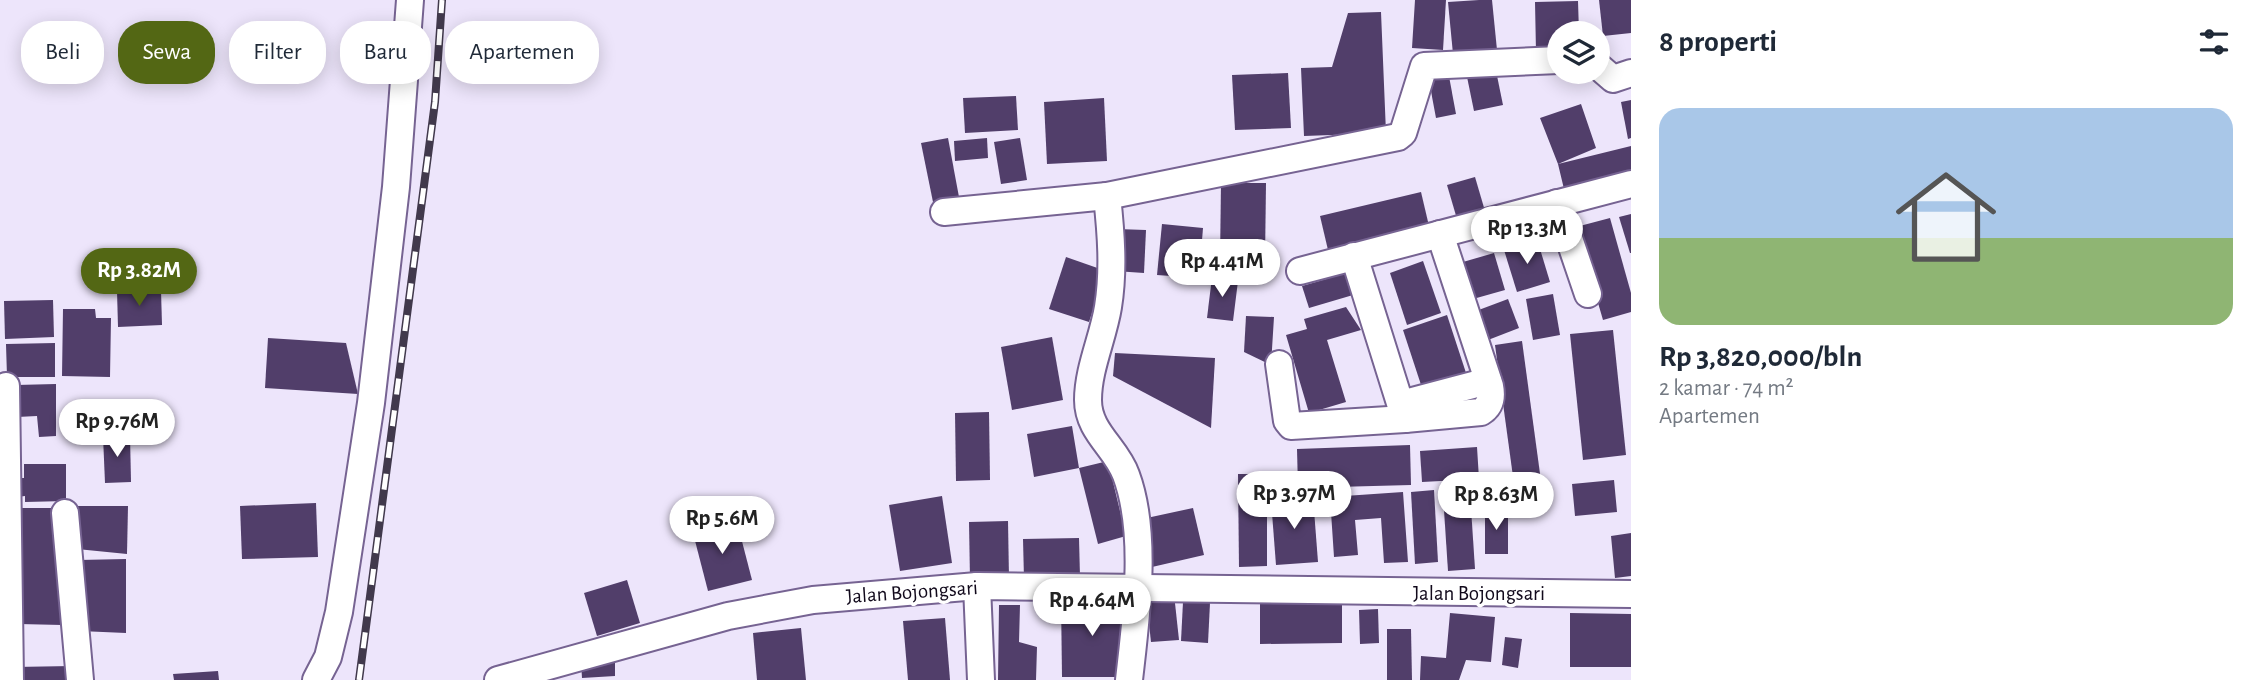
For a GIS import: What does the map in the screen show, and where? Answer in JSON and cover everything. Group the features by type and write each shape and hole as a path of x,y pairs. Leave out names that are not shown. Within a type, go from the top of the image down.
{"street":[{"path":"316,680 328,657 339,612 372,402 396,187 410,0"},
{"path":"944,212 1107,196 1398,137 1403,133 1424,66 1547,61"},
{"path":"1610,76 1613,79 1631,73"},
{"path":"1300,271 1631,184"},
{"path":"1107,196 1112,258 1108,306 1088,403 1094,428 1126,473 1135,512 1139,587 1129,680"},
{"path":"1557,203 1588,294"},
{"path":"1279,365 1290,426 1403,412 1488,381 1440,234"},
{"path":"1354,256 1403,412"},
{"path":"6,386 10,680"},
{"path":"65,513 80,680"},
{"path":"977,586 981,680"},
{"name":"Jalan Bojongsari","path":"498,680 728,616 813,600 977,586 1631,594"}],"building":[{"path":"1415,0 1446,0 1443,50 1412,48"},
{"path":"1492,0 1497,50 1453,54 1448,2"},
{"path":"1599,0 1631,0 1631,33 1610,35 1610,21 1601,21"},
{"path":"1578,1 1579,21 1547,21 1547,52 1536,52 1535,2"},
{"path":"1381,12 1386,133 1304,136 1301,68 1332,67 1348,13"},
{"path":"1495,66 1503,105 1474,111 1466,72"},
{"path":"1448,71 1456,114 1436,118 1428,75"},
{"path":"1288,73 1291,128 1235,130 1232,75"},
{"path":"1016,96 1018,130 965,133 963,98"},
{"path":"1104,98 1107,161 1047,164 1044,102"},
{"path":"1631,100 1631,138 1628,139 1621,102"},
{"path":"1581,104 1596,148 1558,164 1540,118"},
{"path":"948,138 959,197 933,202 921,143"},
{"path":"987,138 988,158 955,161 954,141"},
{"path":"1020,138 1027,180 1001,184 994,142"},
{"path":"1631,146 1631,172 1564,189 1558,164"},
{"path":"1475,177 1485,211 1457,219 1447,185"},
{"path":"1221,183 1266,183 1265,260 1220,260"},
{"path":"1421,192 1429,226 1328,250 1320,216"},
{"path":"1631,214 1631,253 1630,253 1619,217"},
{"path":"1610,218 1631,293 1631,312 1603,320 1576,227"},
{"path":"1162,224 1203,228 1199,278 1157,275"},
{"path":"1117,229 1146,230 1144,273 1115,271"},
{"path":"1537,239 1550,282 1517,292 1504,250"},
{"path":"1494,253 1505,290 1473,299 1463,262"},
{"path":"1066,257 1106,271 1089,322 1049,309"},
{"path":"1423,261 1441,313 1407,325 1390,273"},
{"path":"1347,273 1353,295 1309,308 1302,286"},
{"path":"1212,277 1238,281 1233,321 1207,318"},
{"path":"161,290 162,325 118,327 117,291"},
{"path":"1553,294 1560,335 1533,340 1526,299"},
{"path":"1508,299 1519,328 1488,340 1476,311"},
{"path":"53,300 54,337 5,339 4,301"},
{"path":"1346,307 1361,330 1327,340 1346,402 1309,413 1286,335 1307,329 1304,319"},
{"path":"63,309 95,309 96,318 111,318 110,377 62,376"},
{"path":"1447,315 1468,379 1424,394 1403,330"},
{"path":"1246,316 1274,317 1271,365 1244,352"},
{"path":"1613,330 1626,455 1583,460 1570,334"},
{"path":"1052,337 1063,400 1012,410 1001,347"},
{"path":"268,338 346,343 358,394 265,388"},
{"path":"1522,341 1541,481 1514,484 1495,345"},
{"path":"55,343 55,377 7,377 6,344"},
{"path":"1115,353 1215,358 1211,428 1113,376"},
{"path":"56,384 56,436 39,437 37,416 17,417 16,385"},
{"path":"989,412 990,480 956,481 955,413"},
{"path":"1072,426 1079,468 1034,477 1027,434"},
{"path":"130,435 131,482 105,483 103,436"},
{"path":"1410,445 1411,485 1298,488 1297,449"},
{"path":"1477,447 1479,479 1422,482 1420,451"},
{"path":"1108,461 1126,536 1098,544 1079,468"},
{"path":"24,464 66,464 66,501 25,502 25,496 17,497 16,478 24,478"},
{"path":"1238,474 1267,474 1267,566 1239,567"},
{"path":"1614,480 1617,512 1575,516 1572,484"},
{"path":"1434,490 1438,562 1415,564 1411,492"},
{"path":"1403,492 1408,562 1384,563 1381,518 1355,520 1358,555 1334,557 1330,497"},
{"path":"1470,493 1475,569 1448,571 1443,495"},
{"path":"942,496 952,563 900,571 889,505"},
{"path":"1313,497 1318,562 1276,565 1271,500"},
{"path":"316,503 318,557 242,559 240,506"},
{"path":"77,506 128,506 127,554 77,549"},
{"path":"20,508 59,508 62,625 19,624"},
{"path":"1193,508 1204,555 1152,567 1142,519"},
{"path":"1485,509 1508,509 1508,554 1485,554"},
{"path":"1008,521 1009,579 970,580 969,522"},
{"path":"737,522 752,580 708,591 693,533"},
{"path":"1631,533 1631,576 1615,578 1611,536"},
{"path":"1079,538 1080,577 1024,579 1023,539"},
{"path":"126,559 126,633 80,631 79,560"},
{"path":"627,580 640,623 597,636 584,593"},
{"path":"1174,594 1179,640 1151,642 1146,597"},
{"path":"1061,599 1122,599 1122,677 1062,677"},
{"path":"1183,602 1210,603 1208,643 1181,641"},
{"path":"1260,603 1342,603 1342,643 1260,644"},
{"path":"999,605 1020,605 1019,642 1037,647 1036,680 998,680"},
{"path":"1378,609 1379,643 1360,644 1359,610"},
{"path":"1450,613 1495,617 1491,662 1466,660 1459,680 1420,680 1421,656 1446,658"},
{"path":"1570,613 1631,614 1631,667 1570,667"},
{"path":"945,618 950,680 908,680 903,621"},
{"path":"801,628 806,680 757,680 753,633"},
{"path":"1387,629 1411,629 1412,680 1387,680"},
{"path":"1505,637 1522,639 1518,668 1502,665"},
{"path":"615,660 615,676 582,678 581,662"},
{"path":"72,666 73,680 13,680 14,667"},
{"path":"218,671 219,680 174,680 173,674"}],"railway":[{"path":"359,680 435,102 442,0"}]}
